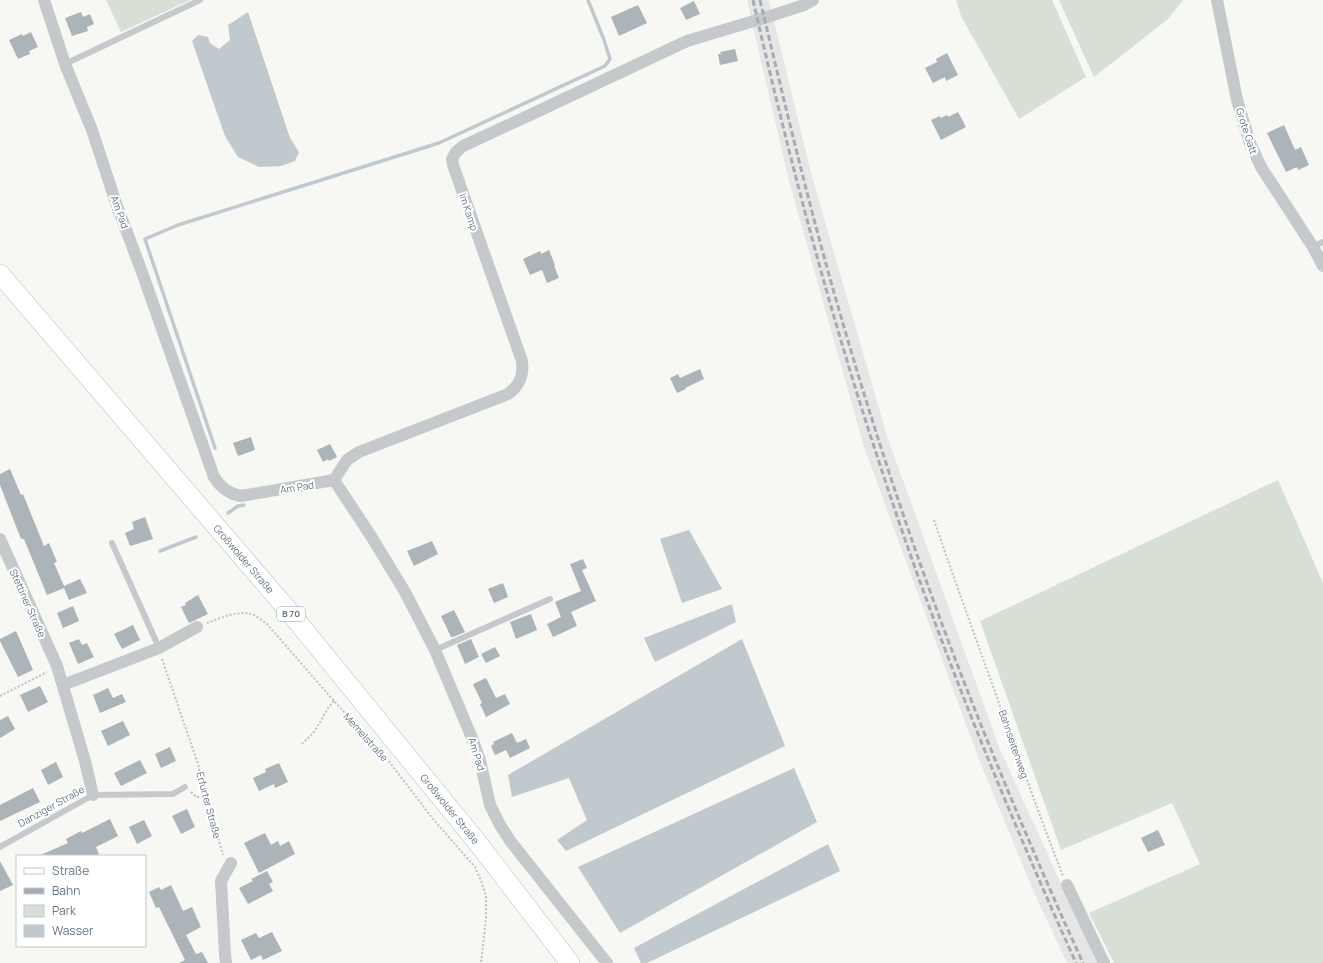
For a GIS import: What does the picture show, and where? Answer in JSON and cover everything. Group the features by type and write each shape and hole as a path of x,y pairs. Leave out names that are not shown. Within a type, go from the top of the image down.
{"main road":[{"name":"Großwolder Straße","path":"0,274 287,609 477,842 570,963"}],"street":[{"name":"Am Pad","path":"44,0 65,64 92,130 116,202 214,477 224,489 232,494 241,496 334,480 371,536 404,592 435,650 472,738 480,760 490,805 500,825 511,842 607,963"},
{"name":"Im Kamp","path":"334,480 347,460 359,452 508,394 518,384 522,376 522,361 452,165 452,159 456,152 463,146 686,41 758,20 804,5 814,0"},
{"name":"Grote Gatt","path":"1217,0 1237,100 1250,143 1261,167 1318,245 1323,266"},
{"name":"Stettiner Straße","path":"0,540 57,666 85,761 93,794"},
{"path":"63,685 159,648 197,627"},
{"path":"226,963 221,881 231,863"},
{"path":"1067,885 1104,963"}],"lane":[{"path":"65,64 200,0"},
{"path":"112,543 159,648"},
{"path":"435,650 550,599"},
{"name":"Danziger Straße","path":"0,847 93,794 173,794 185,787"}],"path":[{"name":"Bahnseitenweg","path":"934,520 968,620 1039,814 1067,885"},
{"name":"Memelstraße","path":"197,627 229,615 241,614 253,615 268,624 334,701 384,755 433,819 475,867 486,896 486,918 481,963"},
{"name":"Erfurter Straße","path":"159,648 198,764 222,854 231,863"},
{"path":"0,696 57,666"},
{"path":"302,744 315,731 328,708 334,701"},
{"path":"185,787 196,797 206,796"}],"shaded area":[{"path":"747,0 769,0 811,173 887,436 999,747 1097,963 1067,963 1033,890 978,757 864,447 789,181"}],"green space":[{"path":"106,0 190,0 121,32"},
{"path":"956,0 1052,0 1086,77 1019,119 961,16"},
{"path":"1059,0 1183,0 1168,19 1094,77"},
{"path":"1278,480 1323,583 1323,963 1114,963 1089,913 1200,864 1172,803 1061,850 980,621"}],"water":[{"path":"248,12 290,138 299,152 295,161 281,166 259,167 238,157 225,136 192,41 198,35 208,37 210,43 219,49 230,40 228,25"},
{"path":"689,530 722,589 682,603 660,539"},
{"path":"732,604 736,622 655,662 644,638"},
{"path":"742,639 785,746 566,851 557,840 587,820 569,778 512,797 508,775"},
{"path":"794,768 817,822 620,933 578,867"},
{"path":"828,844 840,871 647,963 641,963 634,948"}],"building":[{"path":"694,1 700,14 686,20 680,8"},
{"path":"638,5 647,23 619,36 611,17"},
{"path":"81,12 83,17 90,14 94,24 87,27 88,31 72,36 65,18"},
{"path":"31,32 38,47 29,51 30,54 18,59 9,40"},
{"path":"735,49 738,61 720,65 718,54 721,54 720,52"},
{"path":"947,53 958,75 946,81 945,77 933,83 925,68 937,62 936,59"},
{"path":"958,112 966,127 941,140 931,120 940,116 941,118 947,115 948,117"},
{"path":"1284,125 1295,150 1301,147 1309,165 1298,170 1297,167 1286,172 1267,133"},
{"path":"549,250 559,278 547,283 542,270 530,275 523,259 540,251 541,254"},
{"path":"700,369 704,379 677,393 670,378 678,374 680,378"},
{"path":"251,437 255,450 238,456 233,443"},
{"path":"330,444 337,457 323,462 317,450"},
{"path":"10,469 21,495 23,494 44,546 49,543 57,562 54,563 64,586 80,579 87,593 69,600 64,588 47,595 24,539 21,539 0,485 0,474"},
{"path":"145,517 153,539 130,546 125,533 134,529 132,522"},
{"path":"432,541 438,554 414,566 407,551"},
{"path":"583,559 587,568 582,570 596,601 571,612 577,626 553,637 547,624 561,617 555,602 581,591 570,564"},
{"path":"503,583 508,597 494,603 488,589"},
{"path":"198,595 208,614 189,623 181,607 186,605 185,603"},
{"path":"73,606 79,621 63,628 57,613"},
{"path":"454,610 465,632 451,637 441,616"},
{"path":"531,614 537,630 516,639 510,622"},
{"path":"133,625 140,640 122,649 114,634"},
{"path":"16,631 33,670 18,677 0,641 0,639"},
{"path":"79,639 82,645 87,643 94,657 78,664 69,643"},
{"path":"471,639 479,657 465,664 457,645"},
{"path":"495,647 500,656 486,663 481,654"},
{"path":"486,678 496,698 505,694 510,704 486,717 480,704 482,703 473,684"},
{"path":"40,686 48,702 28,712 20,695"},
{"path":"108,688 113,698 122,694 126,702 100,713 93,695"},
{"path":"8,716 15,729 0,738 0,720"},
{"path":"123,721 130,735 108,746 101,731"},
{"path":"512,733 517,743 526,739 530,748 510,758 506,750 495,755 491,746 494,744 493,742"},
{"path":"170,747 176,761 161,768 155,754"},
{"path":"140,760 147,773 121,786 114,773"},
{"path":"56,762 63,777 48,785 41,770"},
{"path":"279,763 288,782 275,788 274,784 259,791 253,778 266,772 265,769"},
{"path":"33,788 40,802 0,821 0,805"},
{"path":"187,809 195,827 181,834 172,816"},
{"path":"110,819 118,836 96,847 99,854 96,855 40,855 68,843 66,839 81,831 82,833"},
{"path":"144,820 152,836 137,844 129,827"},
{"path":"1158,830 1165,845 1148,852 1141,838"},
{"path":"265,833 271,845 278,841 280,846 289,841 295,854 259,873 244,843"},
{"path":"0,861 13,885 0,891"},
{"path":"267,871 273,882 269,884 273,891 248,904 239,888 253,881 251,879"},
{"path":"171,885 183,911 192,907 201,927 186,935 196,954 202,952 208,963 179,963 185,960 159,907 156,908 149,892 159,887 161,890"},
{"path":"272,932 282,951 263,960 261,955 251,960 241,940 256,933 259,938"}],"waterway":[{"path":"215,448 145,239 178,225 439,143 605,66 610,59 588,0"},
{"path":"228,513 238,506 244,505"},
{"path":"160,551 196,537"}],"railway":[{"path":"753,0 811,236 862,410 902,531 924,594 972,718 1022,841 1076,963"},
{"path":"760,0 821,246 860,381 894,488 931,594 971,700 1025,832 1083,963"}]}
